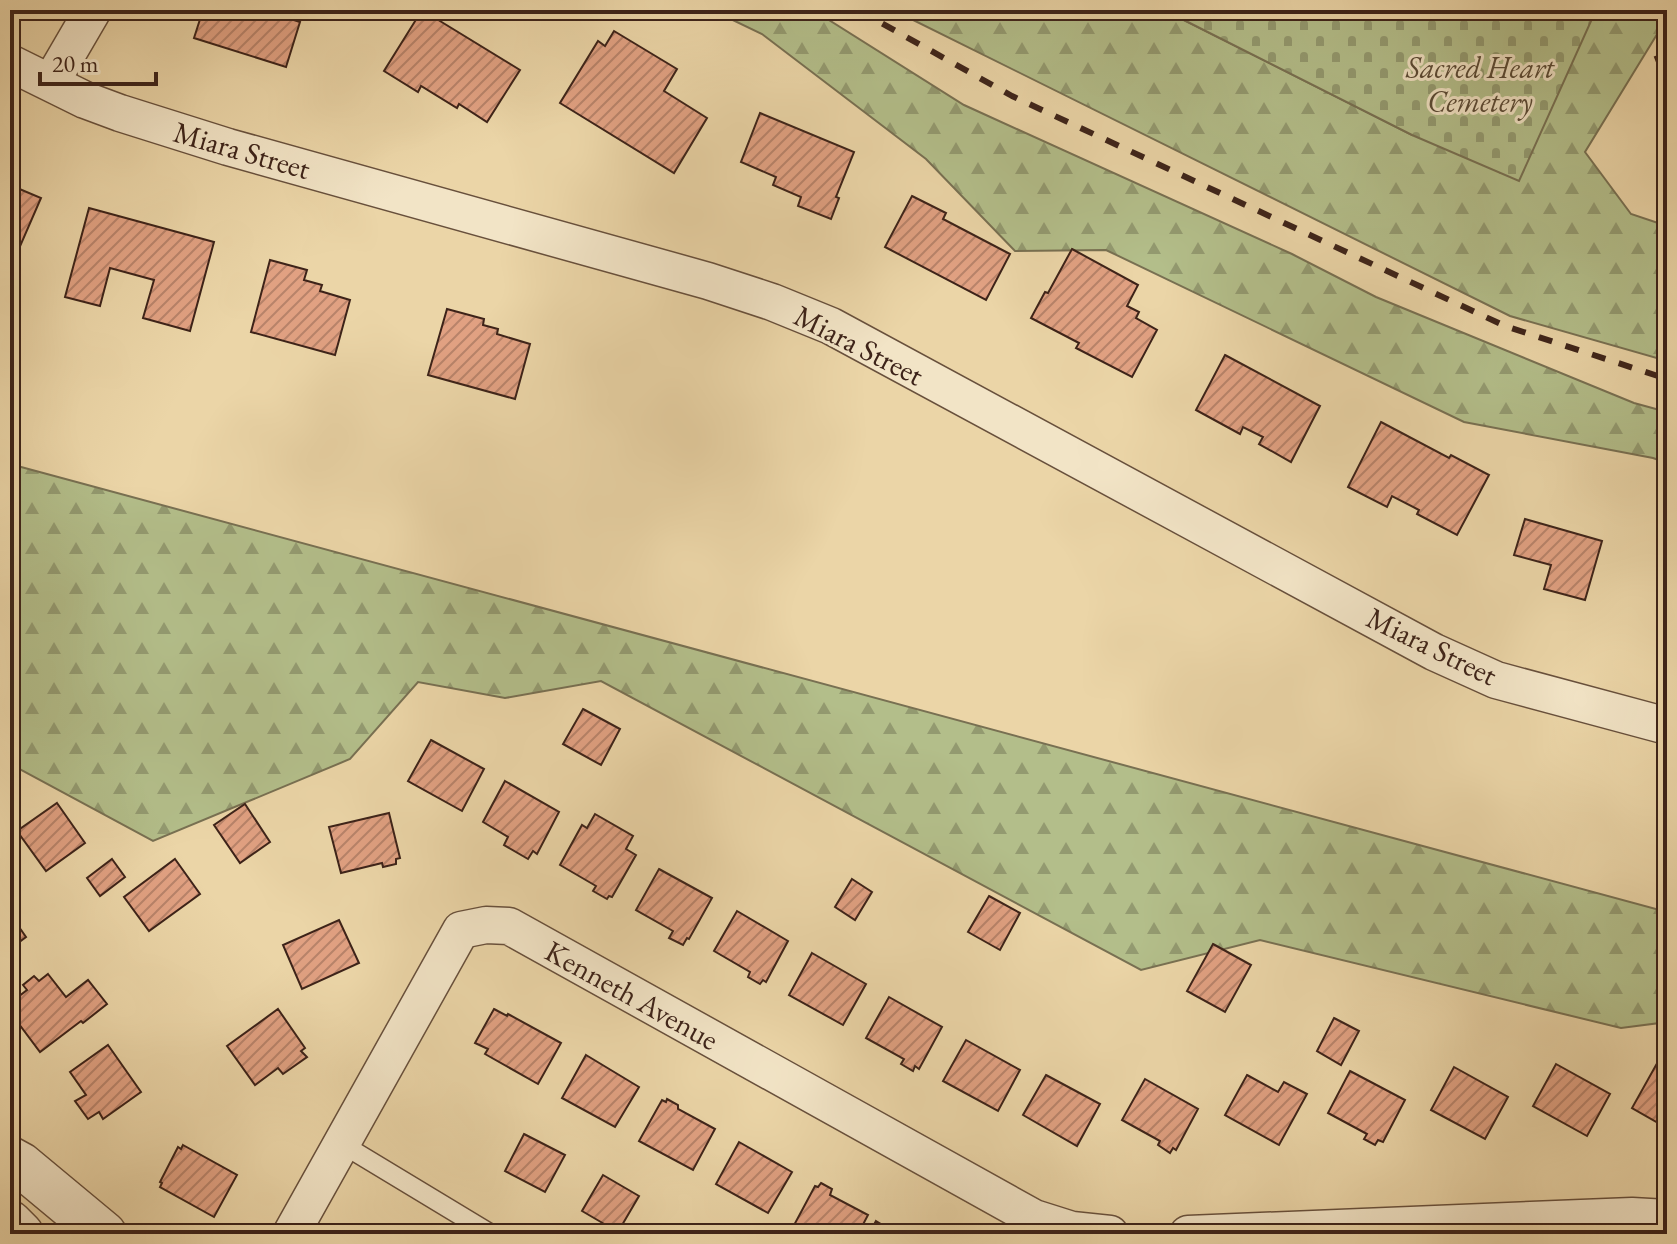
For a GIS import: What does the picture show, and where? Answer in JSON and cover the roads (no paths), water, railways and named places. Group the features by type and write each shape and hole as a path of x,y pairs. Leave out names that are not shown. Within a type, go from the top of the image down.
{"street":[{"path":"51,82 93,10"},
{"name":"Miara Street","path":"10,63 85,100 228,147 708,281 772,302 831,326 1434,652 1496,680 1667,726"},
{"name":"Kenneth Avenue","path":"291,1234 461,930 486,925 509,926 1034,1218 1072,1230 1110,1234"},
{"path":"10,1159 104,1234"},
{"path":"1188,1234 1632,1216 1667,1218"},
{"path":"10,1223 21,1234"}],"lane":[{"path":"342,1144 491,1234"}],"railway":[{"path":"858,10 1012,96 1505,326 1667,379"}],"park label":[{"name":"Sacred Heart Cemetery","path":"1480,84"}]}
